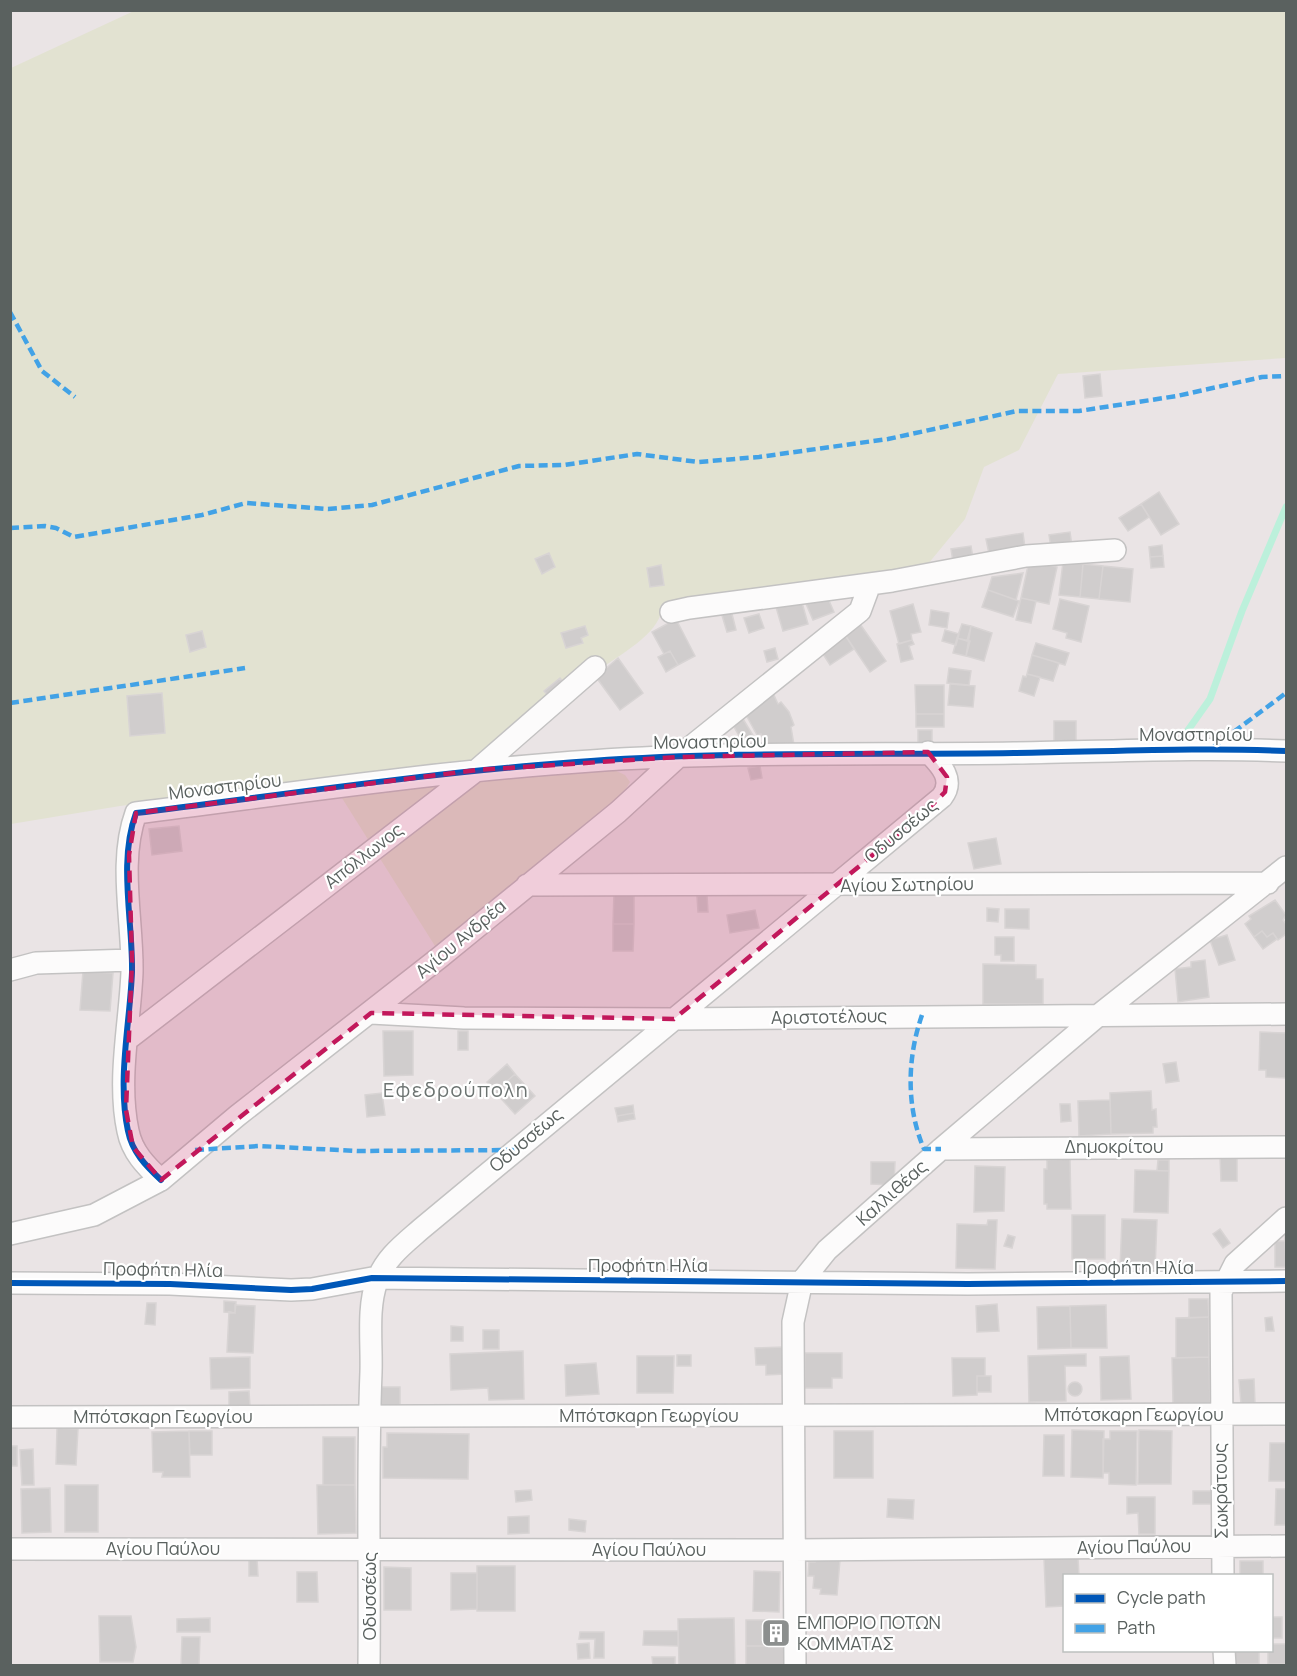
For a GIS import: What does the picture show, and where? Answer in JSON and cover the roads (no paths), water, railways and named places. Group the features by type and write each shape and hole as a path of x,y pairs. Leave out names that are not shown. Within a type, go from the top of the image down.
{"street":[{"path":"671,612 870,584 1026,556 1115,550"},
{"name":"Αγίου Ανδρέα","path":"10,1234 94,1215 160,1180 246,1109 371,1013 618,812 678,757 860,611 870,584"},
{"name":"Απόλλωνος","path":"128,1040 477,770 596,667"},
{"name":"Μοναστηρίου","path":"132,960 129,855 130,832 136,813 477,770 678,757 1212,748 1287,751"},
{"name":"Οδυσσέως","path":"369,1665 369,1417 373,1300 378,1278 397,1249 833,886 910,825 945,792 948,783 945,771 928,752"},
{"name":"Καλλιθέας","path":"795,1665 793,1322 802,1281 827,1250 941,1149 1100,1014 1287,867"},
{"name":"Αγίου Σωτηρίου","path":"527,885 833,886 1287,883"},
{"path":"10,970 36,963 132,960 125,1085 128,1131 136,1153 160,1180"},
{"name":"Αριστοτέλους","path":"371,1013 464,1018 674,1019 1287,1014"},
{"name":"Δημοκρίτου","path":"941,1149 1287,1147"},
{"name":"Σωκράτους","path":"1222,1574 1220,1299 1223,1282 1241,1257 1287,1218"},
{"name":"Προφήτη Ηλία","path":"10,1282 170,1284 291,1290 378,1278 479,1281 802,1281 968,1284 1287,1281"},
{"name":"Μπότσκαρη Γεωργίου","path":"10,1417 1287,1414"},
{"name":"Αγίου Παύλου","path":"10,1549 794,1550 1287,1546"}],"waterway":[{"path":"1186,733 1210,699 1242,611 1286,507"}],"place":[{"name":"ΕΜΠΟΡΙΟ ΠΟΤΩΝ ΚΟΜΜΑΤΑΣ","path":"776,1633"}],"district":[{"name":"Εφεδρούπολη","path":"456,1090"}]}
